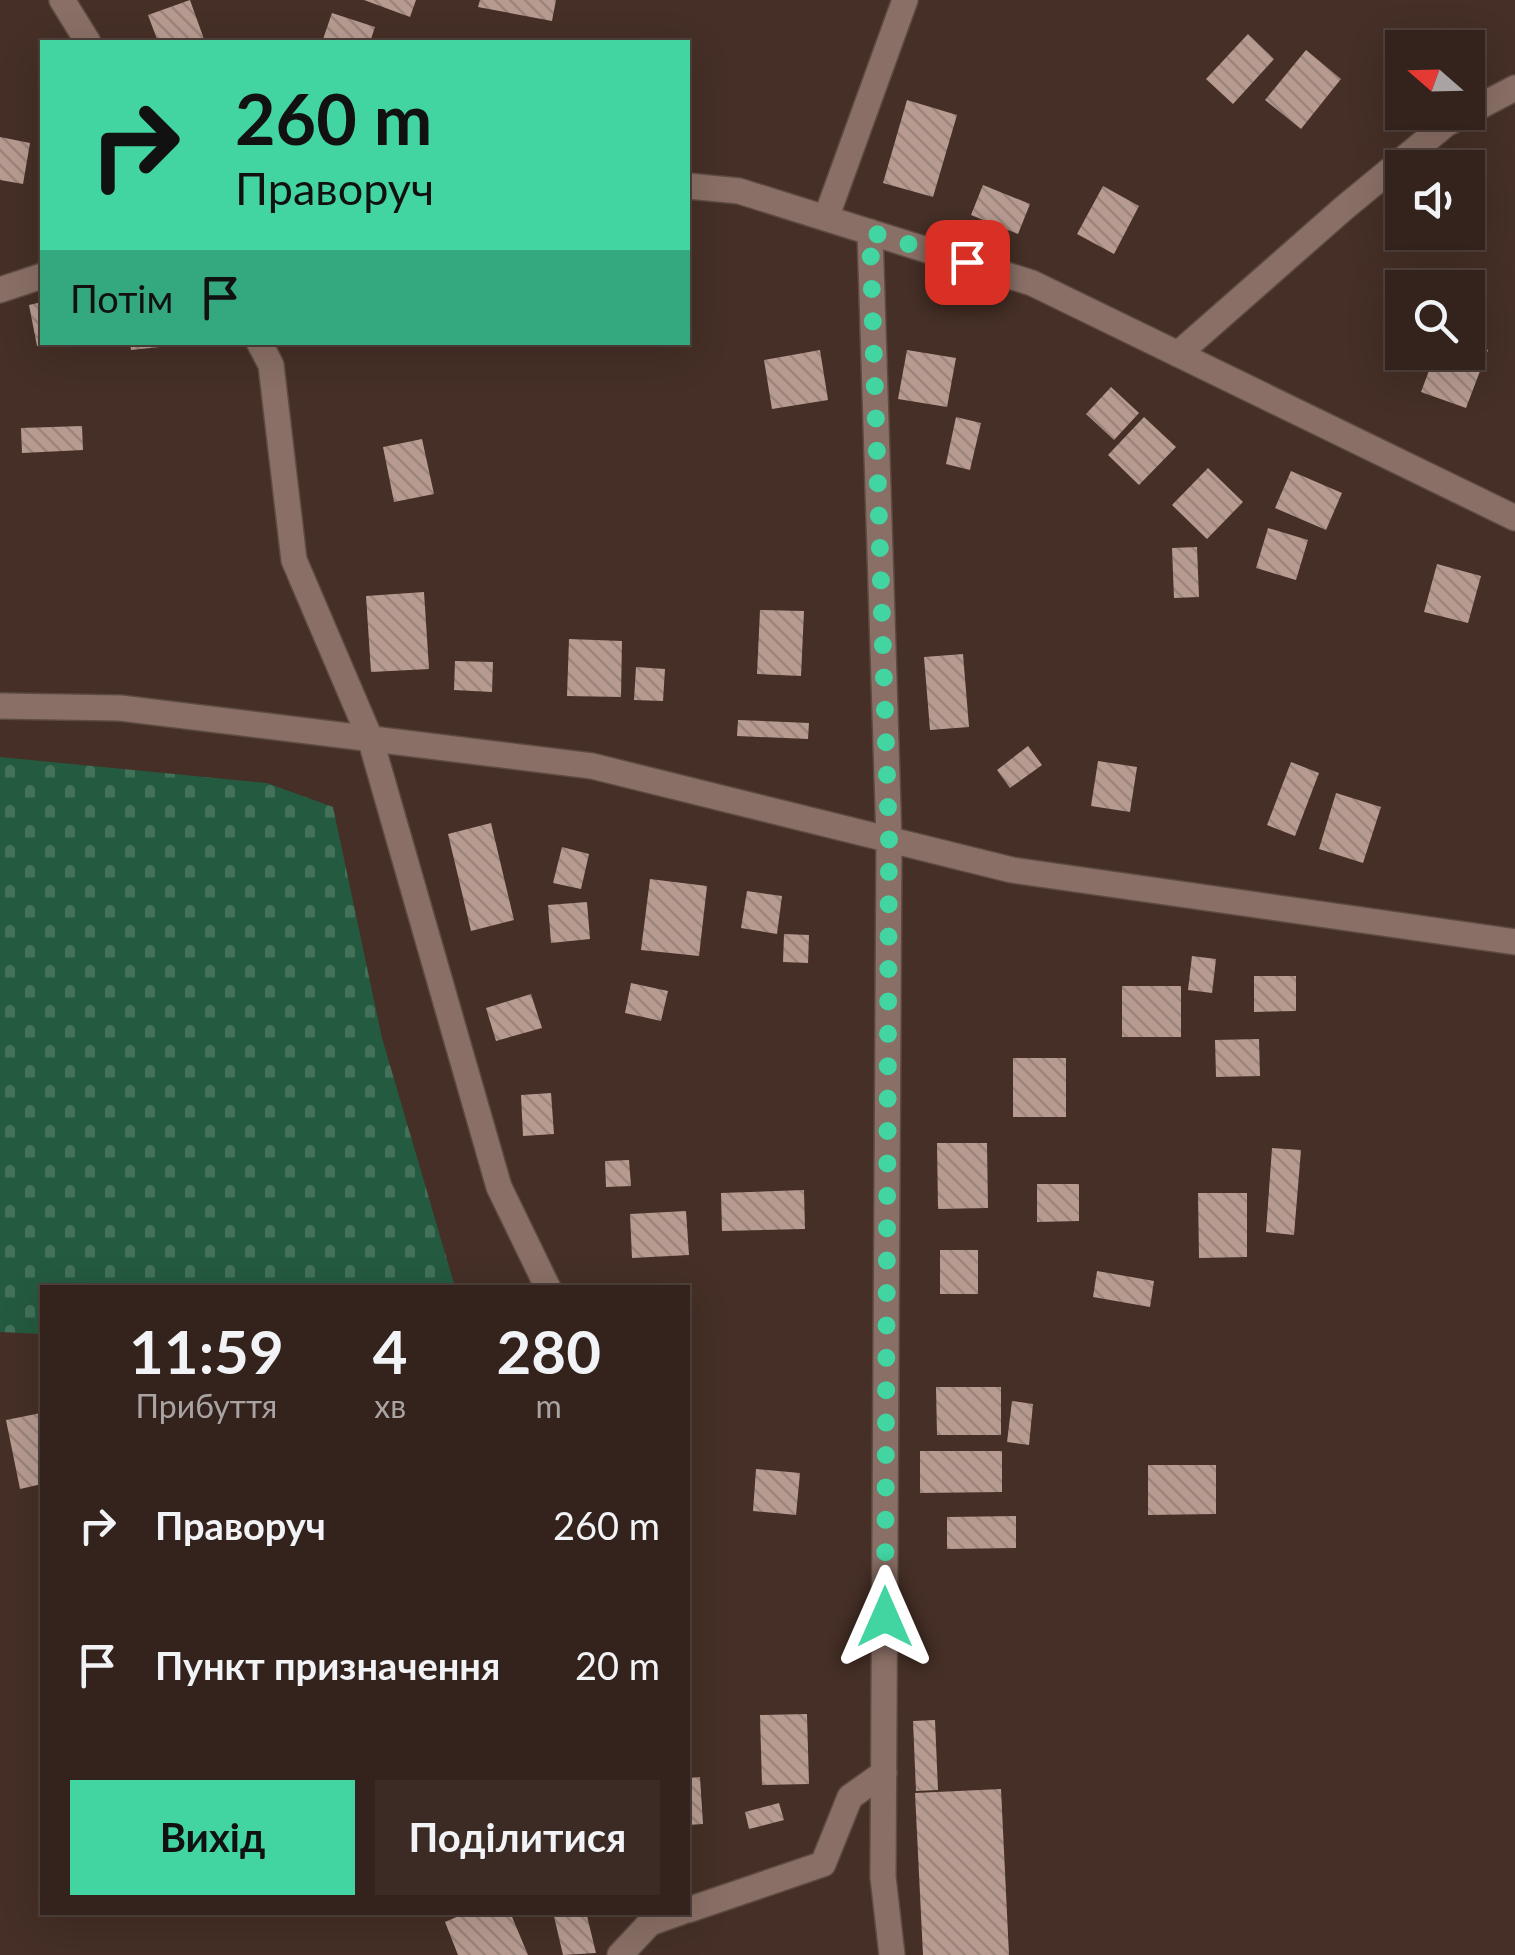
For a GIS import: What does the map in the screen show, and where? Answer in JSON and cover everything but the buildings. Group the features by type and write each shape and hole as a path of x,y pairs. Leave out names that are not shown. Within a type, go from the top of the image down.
{"street":[{"path":"62,0 87,40"},
{"path":"826,218 905,0"},
{"path":"1178,354 1446,124 1515,88"},
{"path":"690,186 739,191 1032,282 1515,518"},
{"path":"870,232 889,840 884,1878 892,1955"},
{"path":"0,290 40,277"},
{"path":"260,345 270,365 294,560 370,738 498,1187 547,1285"},
{"path":"0,706 120,708 592,766 1012,870 1515,942"},
{"path":"690,1909 823,1864 850,1797 884,1773"},
{"path":"620,1955 649,1918"}],"green space":[{"path":"0,757 267,783 333,807 382,1038 454,1285 40,1285 40,1334 0,1332"}],"route":[{"path":"885,1617 889,840 870,232 967,262"}]}
